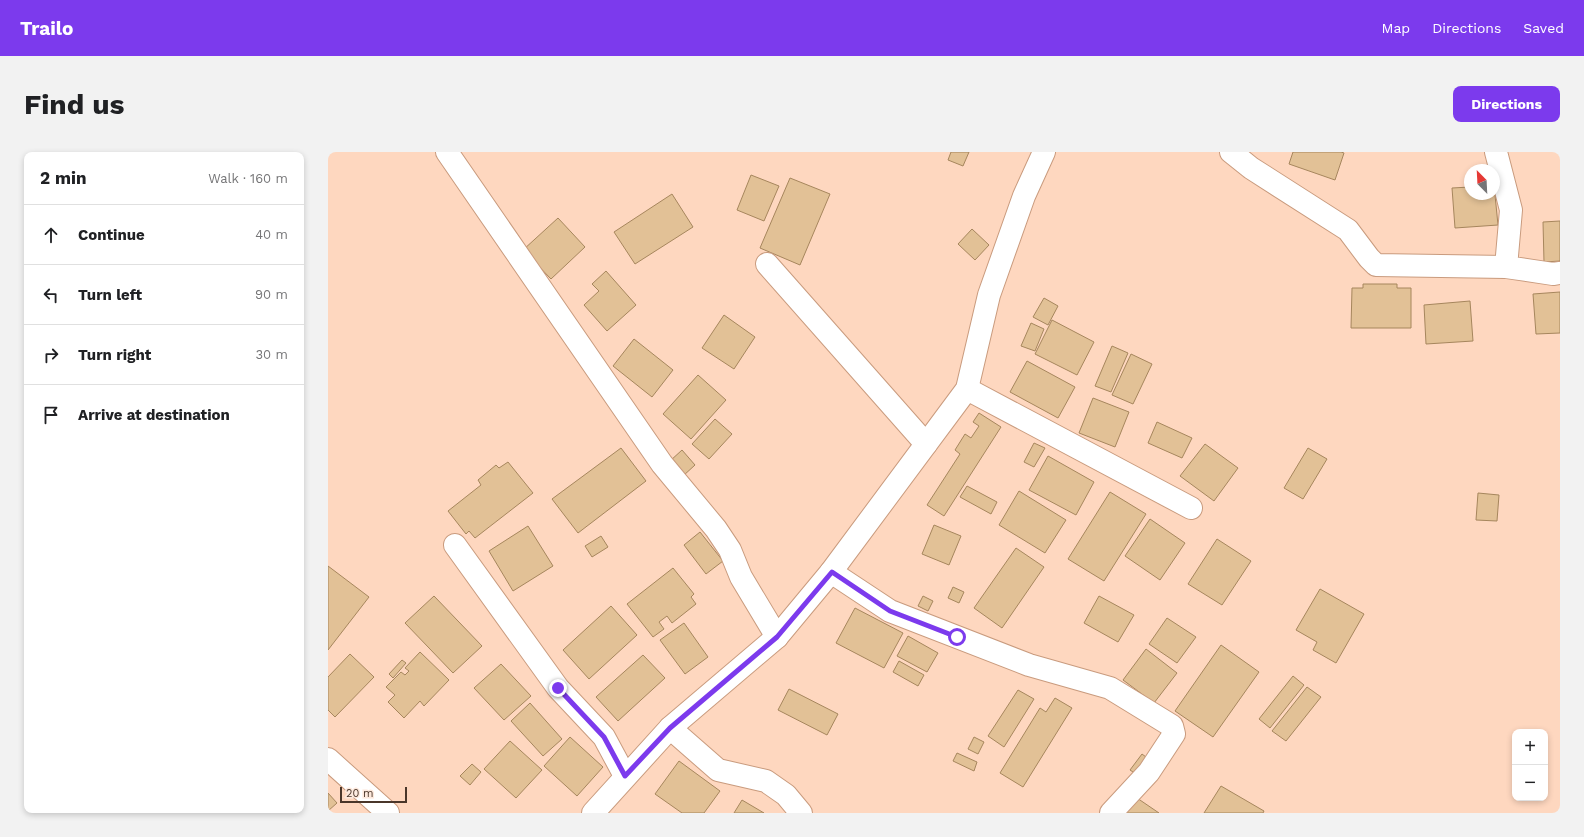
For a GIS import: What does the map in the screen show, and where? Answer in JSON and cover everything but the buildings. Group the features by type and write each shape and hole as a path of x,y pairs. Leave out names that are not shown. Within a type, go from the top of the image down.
{"street":[{"path":"447,152 662,464 716,529 730,550 740,577 777,637"},
{"path":"593,813 670,728 777,637 832,572 967,388 989,295 1024,196 1044,152"},
{"path":"1230,152 1252,168 1348,230 1376,265 1506,267 1553,274 1560,273"},
{"path":"1496,152 1511,210 1506,267"},
{"path":"767,264 926,444"},
{"path":"967,388 1191,508"},
{"path":"455,545 558,688 604,737 625,776"},
{"path":"832,572 890,611 1029,665 1110,688 1172,726 1174,734 1149,772 1111,813"},
{"path":"670,728 718,770 766,781 786,795 801,813"},
{"path":"328,759 388,813"}],"route":[{"path":"558,688 604,737 625,776 670,728 777,637 832,572 890,611 957,637"}]}
